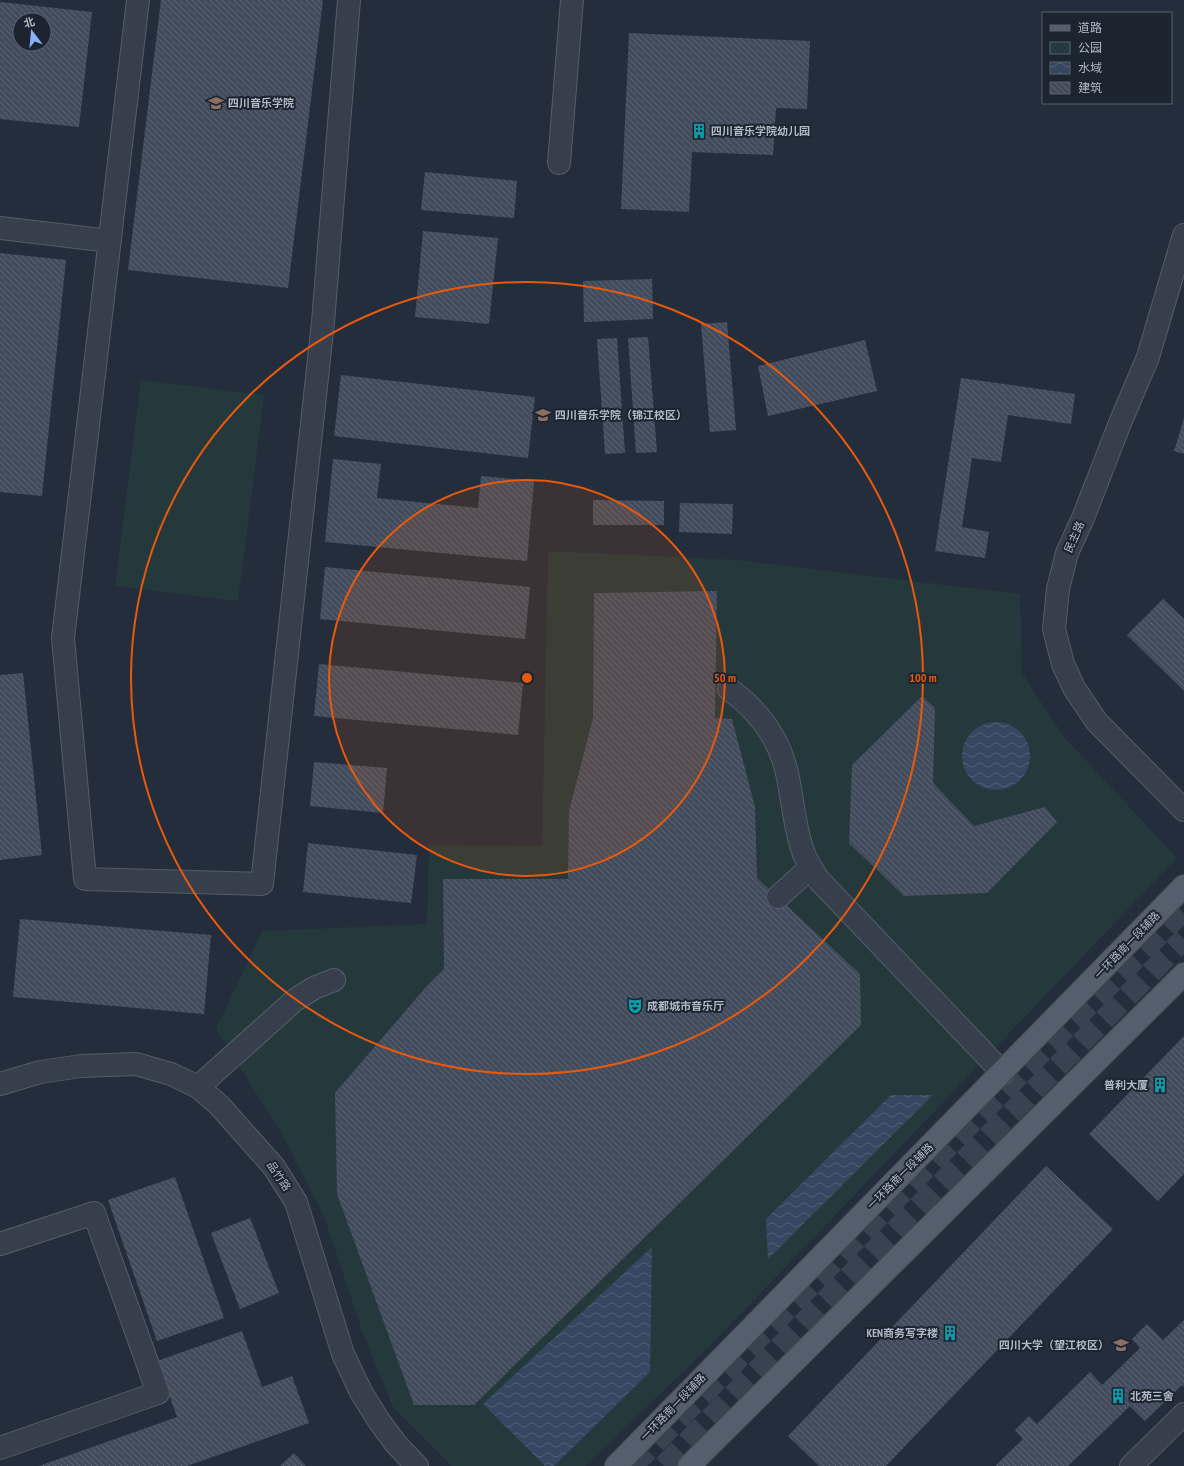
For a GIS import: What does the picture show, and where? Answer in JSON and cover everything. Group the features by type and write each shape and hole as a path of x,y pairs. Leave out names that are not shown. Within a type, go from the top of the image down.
{"main road":[{"name":"一环路南一段辅路","path":"616,1466 1184,886"},
{"path":"689,1466 1184,974"}],"street":[{"path":"138,0 63,638 85,879 262,884 323,322 349,0"},
{"path":"559,163 572,0"},
{"path":"0,228 110,241"},
{"name":"民主路","path":"1184,235 1148,357 1120,423 1083,518 1067,553 1058,589 1054,629 1063,664 1074,688 1097,722 1184,810"},
{"path":"729,689 743,699 760,716 776,743 787,772 796,824 804,855 818,878 1002,1073"},
{"path":"778,897 811,867"},
{"path":"198,1087 295,1000 314,988 334,980"},
{"name":"品竹路","path":"0,1084 47,1071 81,1066 136,1064 171,1074 198,1087 219,1105 274,1167 296,1202 343,1354 361,1392 379,1422 396,1444 418,1466"},
{"path":"0,1244 94,1213 158,1393 0,1448"},
{"path":"1130,1466 1184,1414"}],"green space":[{"path":"141,380 264,395 238,601 115,586"},
{"path":"548,551 738,560 1020,594 1022,673 1065,738 1177,858 710,1346 585,1466 452,1466 393,1407 362,1331 325,1219 283,1136 216,1029 262,931 427,924 429,845 542,846"}],"water":[{"path":"996,722 1009,725 1020,732 1027,743 1030,756 1027,769 1020,780 1009,787 996,790 983,787 972,780 965,769 962,756 965,743 972,732 983,725"},
{"path":"891,1095 933,1095 768,1259 766,1219"},
{"path":"652,1247 650,1372 554,1466 545,1466 483,1404"}],"building":[{"path":"161,0 323,0 288,288 128,270"},
{"path":"0,2 92,12 79,127 0,119"},
{"name":"四川音乐学院幼儿园","path":"629,33 810,41 807,109 776,108 773,155 692,152 689,212 621,209"},
{"path":"425,172 517,181 514,218 421,210"},
{"path":"423,231 498,238 489,324 415,317"},
{"path":"0,253 66,260 42,496 0,492"},
{"path":"652,279 653,319 584,322 583,281"},
{"path":"727,322 736,430 710,432 701,324"},
{"path":"648,337 657,452 636,453 628,338"},
{"path":"617,338 625,453 605,454 597,339"},
{"path":"865,340 877,391 768,416 758,366"},
{"path":"341,375 535,397 528,458 334,436"},
{"path":"961,378 1075,394 1071,424 1008,415 1001,462 972,458 962,527 989,532 985,558 935,551"},
{"path":"1184,418 1184,454 1174,451"},
{"path":"333,459 381,464 377,498 478,508 481,476 534,481 527,561 325,542"},
{"path":"593,500 664,501 664,525 593,525"},
{"path":"680,503 733,504 732,534 679,532"},
{"path":"325,567 530,587 525,639 320,619"},
{"name":"成都城市音乐厅","path":"717,591 715,718 732,719 755,807 757,878 860,974 861,1025 474,1405 414,1405 337,1194 335,1093 426,987 444,969 443,879 568,879 569,811 593,718 594,593"},
{"path":"1163,599 1184,619 1184,691 1127,635"},
{"path":"319,664 523,683 518,735 314,716"},
{"path":"23,673 42,855 0,860 0,675"},
{"path":"922,696 935,708 933,783 974,826 1045,807 1057,822 987,893 904,896 849,843 852,765"},
{"path":"314,762 387,768 383,813 310,806"},
{"path":"308,843 417,855 411,903 303,892"},
{"path":"20,919 211,935 204,1014 13,997"},
{"name":"普利大厦","path":"1184,1036 1184,1174 1158,1201 1089,1134"},
{"name":"KEN商务写字楼","path":"1046,1166 1113,1229 886,1466 819,1466 788,1436"},
{"path":"175,1177 224,1318 157,1341 108,1200"},
{"path":"250,1218 279,1293 240,1309 211,1233"},
{"name":"北苑三舍","path":"1184,1320 1184,1387 1182,1385 1145,1421 1130,1406 1068,1466 995,1466 1023,1439 1015,1430 1029,1416 1037,1424 1090,1372 1102,1385 1140,1348 1132,1339 1147,1324 1163,1340"},
{"path":"242,1331 262,1387 292,1376 309,1423 187,1466 39,1466 177,1417 157,1361"},
{"path":"294,1453 306,1466 280,1466"}],"tunnel":[{"path":"632,1466 1184,910"},
{"path":"664,1466 834,1292 1184,939"}],"place":[{"name":"四川音乐学院","path":"216,103"},
{"name":"四川音乐学院幼儿园","path":"699,131"},
{"name":"四川音乐学院（锦江校区）","path":"543,415"},
{"name":"成都城市音乐厅","path":"635,1006"},
{"name":"普利大厦","path":"1160,1085"},
{"name":"KEN商务写字楼","path":"950,1333"},
{"name":"四川大学（望江校区）","path":"1121,1345"},
{"name":"北苑三舍","path":"1118,1396"}]}
